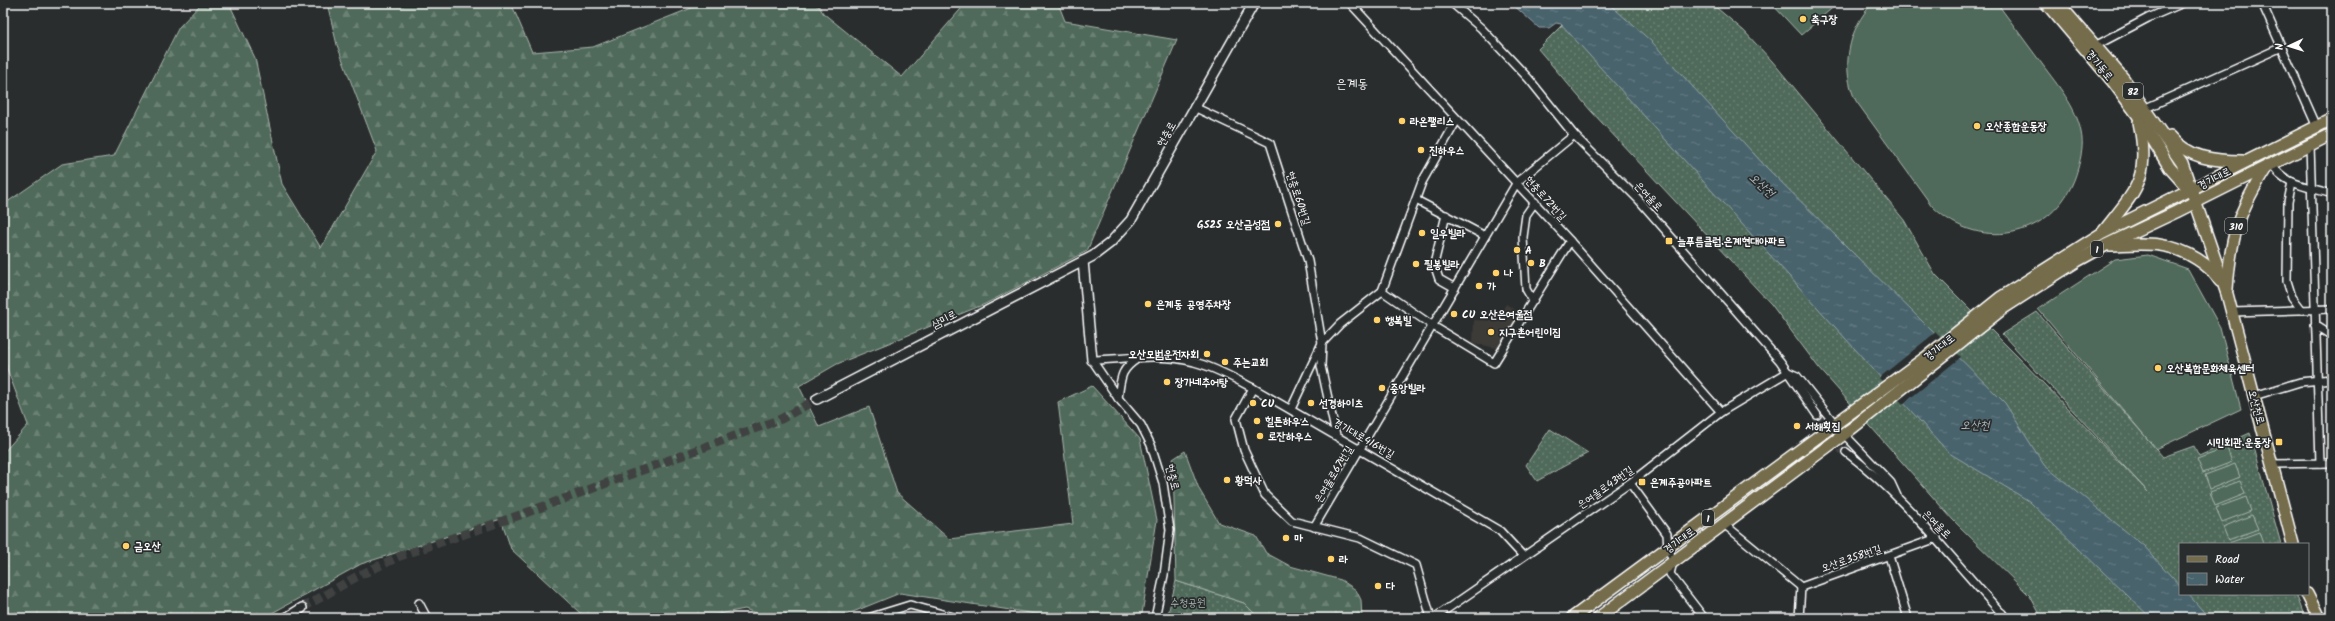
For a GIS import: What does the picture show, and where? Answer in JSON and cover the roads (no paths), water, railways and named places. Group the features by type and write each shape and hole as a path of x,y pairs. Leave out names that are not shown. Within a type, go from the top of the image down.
{"main road":[{"name":"경기동로","path":"2046,3 2092,48"},
{"name":"경기동로","path":"2058,3 2141,111 2170,168 2190,190 2195,202"},
{"path":"2141,111 2174,141 2193,154 2216,161 2246,161"},
{"path":"2141,111 2144,146 2140,180 2130,200 2104,240 2162,244 2182,250 2203,263 2213,273 2227,294"},
{"name":"경기대로","path":"1572,618 1925,358 2003,303 2077,260 2104,240 2190,190 2332,119"},
{"name":"경기대로","path":"2104,240 2195,202 2332,134"},
{"name":"310","path":"2227,294 2229,262 2236,225 2246,202 2270,164"},
{"name":"오산천로","path":"2195,202 2227,294 2293,543"},
{"name":"경기대로","path":"1598,618 1848,432 2003,303"},
{"path":"2308,595 2319,618"}],"street":[{"name":"현충로","path":"1083,261 1093,256 1110,243 1131,220 1254,3"},
{"name":"현충로72번길","path":"1350,3 1457,120 1535,202 1721,412"},
{"name":"은여울로","path":"1452,3 1481,28 1529,79 1574,135 1638,199 1788,372 1817,415"},
{"path":"2092,48 2148,18 2184,3"},
{"path":"2262,3 2317,127"},
{"path":"2141,111 2282,47"},
{"name":"현충로60번길","path":"1194,107 1270,143 1308,261 1322,343 1321,366 1336,435"},
{"path":"1291,409 1322,343 1340,324 1382,291 1422,182 1457,120"},
{"name":"은여울로67번길","path":"1314,527 1516,182 1574,135"},
{"path":"2310,145 2320,463"},
{"path":"2270,164 2276,174 2292,182 2332,194"},
{"path":"2292,182 2288,202 2287,281 2292,297 2302,310"},
{"path":"1416,200 1485,236"},
{"path":"1533,301 1526,288 1524,237 1526,215 1535,202"},
{"path":"1446,215 1434,264 1439,279 1455,288"},
{"path":"1382,291 1433,326 1494,363 1570,241"},
{"path":"1083,261 1092,360"},
{"name":"삼미로","path":"817,399 1083,261"},
{"path":"2232,312 2332,309"},
{"path":"2315,325 2332,336"},
{"name":"경기대로416번길","path":"1092,360 1165,358 1194,361 1219,371 1291,409 1500,531 1524,556"},
{"path":"1118,398 1125,367 1137,359"},
{"name":"현충로","path":"1092,360 1118,398 1141,425 1151,445 1164,483 1170,530 1164,575 1155,618"},
{"path":"1788,372 1797,376 1839,422"},
{"name":"은여울로43번길","path":"1432,618 1630,483 1721,412 1788,372"},
{"path":"2254,396 2318,380 2332,379"},
{"path":"1253,388 1236,419 1244,450 1264,495 1292,522 1360,538 1416,565 1432,618"},
{"path":"1848,432 1891,483 1897,496"},
{"name":"은여울로","path":"1846,452 1897,496 1937,538 2004,616"},
{"path":"2272,464 2332,463"},
{"path":"1630,483 1667,534 1668,548 1673,562 1670,574 1704,618"},
{"path":"1724,524 1801,587 1799,618"},
{"name":"오산로358번길","path":"1801,587 1937,538"},
{"path":"1889,556 1908,618"},
{"path":"419,603 427,618"},
{"path":"868,618 910,605 957,618"},
{"path":"286,618 302,608"},
{"path":"1993,618 2004,616"}],"water":[{"name":"오산천","path":"1511,3 1608,3 1652,42 1765,166 2005,403 2044,465 2144,546 2179,585 2179,595 2189,595 2209,618 2151,618 2029,501 1949,453 1561,24 1556,23 1549,28 1539,28"}],"tunnel":[{"path":"302,608 356,577 400,556 520,515 781,419 817,399"},
{"path":"1817,415 1817,421 1842,451 1846,452"},
{"path":"1817,415 1846,447 1846,452"}],"place":[{"name":"축구장","path":"1803,19"},
{"name":"라온팰리스","path":"1402,121"},
{"name":"오산종합운동장","path":"1977,126"},
{"name":"진하우스","path":"1421,150"},
{"name":"GS25 오산금성점","path":"1278,224"},
{"name":"일우빌라","path":"1422,233"},
{"name":"늘푸름클럽.은계현대아파트","path":"1669,241"},
{"name":"A","path":"1517,250"},
{"name":"B","path":"1531,263"},
{"name":"필봉빌라","path":"1416,264"},
{"name":"나","path":"1496,273"},
{"name":"가","path":"1479,286"},
{"name":"은계동 공영주차장","path":"1148,304"},
{"name":"CU 오산은여울점","path":"1454,314"},
{"name":"행복빌","path":"1377,320"},
{"name":"지구촌어린이집","path":"1491,332"},
{"name":"오산모범운전자회","path":"1207,354"},
{"name":"주는교회","path":"1225,362"},
{"name":"오산복합문화체육센터","path":"2158,368"},
{"name":"장가네추어탕","path":"1167,382"},
{"name":"중앙빌라","path":"1382,388"},
{"name":"CU","path":"1253,403"},
{"name":"선경하이츠","path":"1311,403"},
{"name":"힐튼하우스","path":"1257,421"},
{"name":"서해횟집","path":"1797,426"},
{"name":"로잔하우스","path":"1260,436"},
{"name":"시민회관.운동장","path":"2279,442"},
{"name":"황덕사","path":"1227,480"},
{"name":"은계주공아파트","path":"1642,482"},
{"name":"마","path":"1286,538"},
{"name":"금오산","path":"126,546"},
{"name":"라","path":"1331,559"},
{"name":"다","path":"1378,586"}],"district":[{"name":"은계동","path":"1352,83"}],"park label":[{"name":"수청공원","path":"1188,602"}]}
